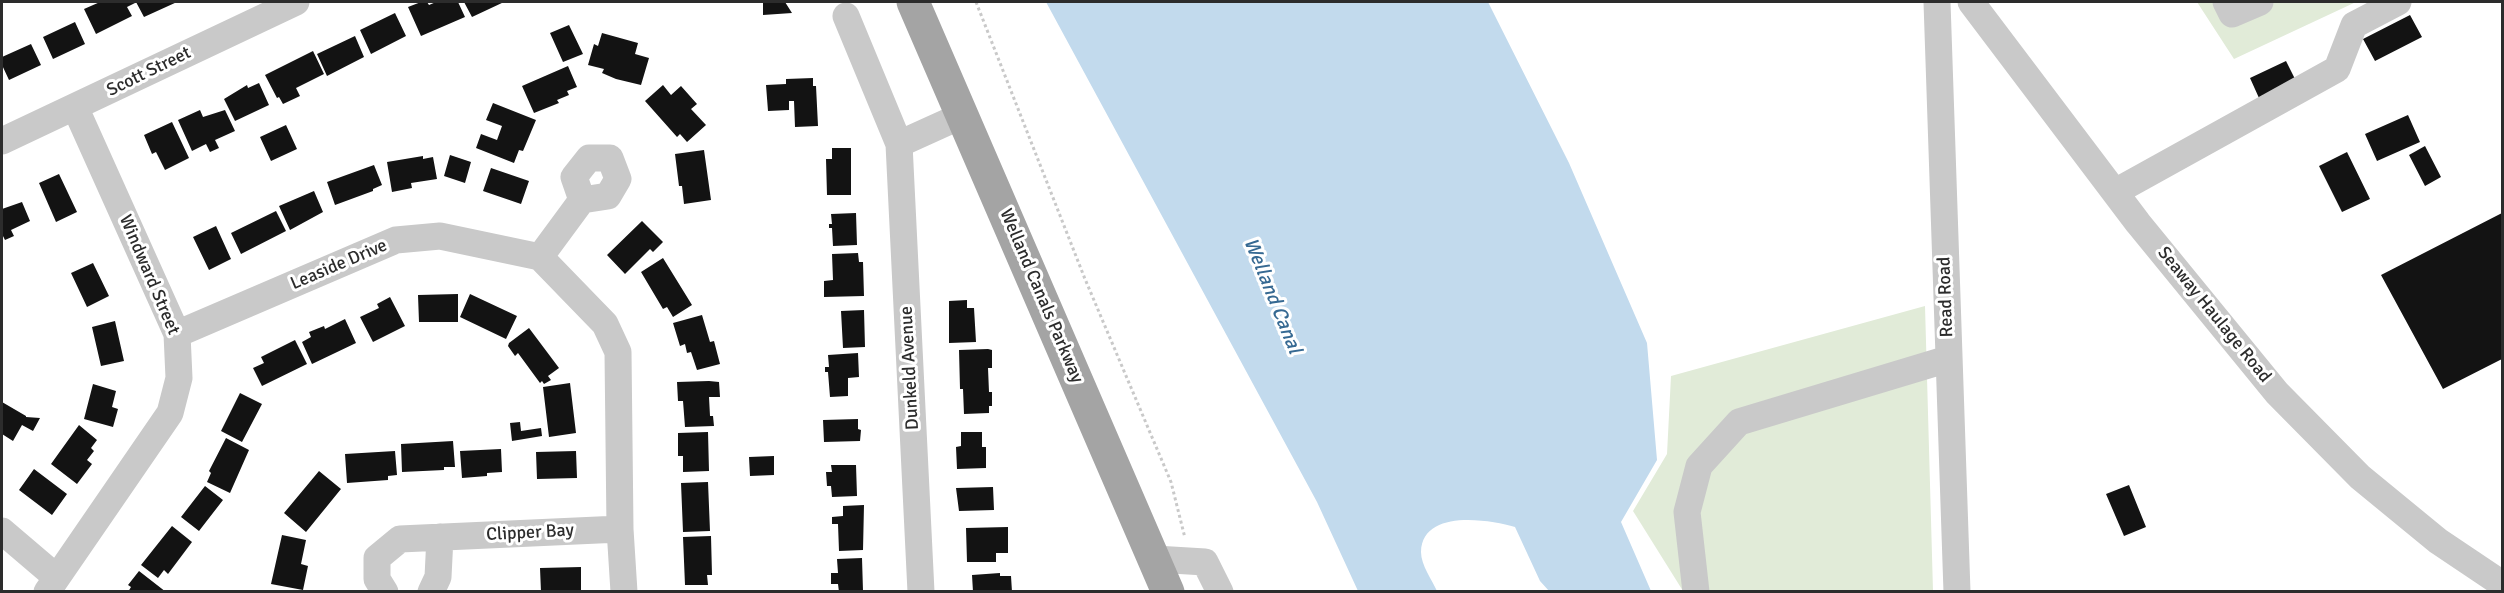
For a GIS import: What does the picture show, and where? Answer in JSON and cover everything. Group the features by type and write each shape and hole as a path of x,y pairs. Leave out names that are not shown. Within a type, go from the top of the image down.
{"main road":[{"name":"Welland Canals Parkway","path":"913,2 1168,591"}],"street":[{"name":"Read Road","path":"1937,2 1957,591"},
{"name":"Seaway Haulage Road","path":"1971,2 2115,192 2285,401 2360,477 2438,542 2502,584"},
{"path":"2226,2 2232,14 2260,2"},
{"path":"2115,192 2337,69 2354,25 2398,2"},
{"name":"Scott Street","path":"2,141 291,3"},
{"name":"Dunkeld Avenue","path":"846,16 899,144 921,591"},
{"name":"Windward Street","path":"52,584 170,413 179,378 177,334 75,107"},
{"path":"899,144 963,115"},
{"path":"582,200 540,257 605,324 618,352 620,529 624,591"},
{"name":"Leaside Drive","path":"177,334 396,240 440,236 540,257"},
{"path":"1696,591 1687,512 1699,466 1739,422 1948,359"},
{"name":"Clipper Bay","path":"385,591 377,579 377,558 400,539 620,529"},
{"path":"2,531 52,584"},
{"path":"431,591 438,577 440,537"},
{"path":"1155,559 1205,562 1220,591"}],"path":[{"path":"976,2 1085,279 1171,482 1191,561"}],"green space":[{"path":"2197,2 2356,2 2234,59"},
{"path":"1925,306 1933,591 1683,591 1633,511 1667,454 1671,376"}],"water":[{"name":"Welland Canal","path":"1046,2 1488,2 1569,163 1647,343 1657,460 1621,522 1651,591 1549,591 1540,581 1515,527 1489,521 1458,520 1432,529 1424,538 1421,557 1437,591 1358,591 1317,502"}],"building":[{"path":"100,2 135,3 127,7 132,16 96,34 84,9"},
{"path":"136,2 177,2 144,17"},
{"path":"427,2 429,5 436,2 458,2 465,17 421,36 408,7"},
{"path":"464,2 504,2 472,17"},
{"path":"763,2 785,2 792,13 763,15"},
{"path":"395,13 406,36 371,54 360,30"},
{"path":"2410,15 2422,37 2375,61 2363,39"},
{"path":"75,22 85,44 53,59 43,37"},
{"path":"569,25 583,54 563,62 550,33"},
{"path":"602,33 638,43 635,54 649,58 641,85 616,79 602,73 604,69 588,65 594,44 598,46"},
{"path":"355,36 364,57 327,76 317,54"},
{"path":"31,44 41,65 9,80 2,65 2,57"},
{"path":"313,51 324,74 296,88 300,96 283,104 279,97 277,98 265,75"},
{"path":"2286,61 2296,81 2259,98 2250,78"},
{"path":"568,66 577,87 567,91 569,95 557,100 559,103 534,113 522,86"},
{"path":"813,78 813,86 816,86 818,126 795,127 794,101 789,101 789,110 768,111 766,85 786,84 786,79"},
{"path":"259,83 269,105 235,121 224,99 247,85 248,88"},
{"path":"663,85 671,95 681,86 697,104 691,109 706,125 687,142 680,134 677,137 645,101"},
{"path":"493,103 536,120 523,151 519,150 514,163 476,148 481,134 497,140 502,126 486,120"},
{"path":"200,110 203,117 225,110 235,131 215,140 219,148 210,152 206,144 192,151 178,120"},
{"path":"2408,115 2420,142 2377,161 2365,134"},
{"path":"172,122 189,158 165,170 156,152 152,154 144,135"},
{"path":"286,125 297,149 271,161 260,137"},
{"path":"2425,146 2441,177 2425,186 2409,155"},
{"path":"832,148 851,148 851,195 827,195 826,159 832,159"},
{"path":"704,150 711,200 684,204 675,154"},
{"path":"2347,152 2370,199 2342,212 2319,166"},
{"path":"450,155 471,162 465,183 444,176"},
{"path":"423,156 423,159 433,157 437,179 411,183 412,188 392,192 387,162"},
{"path":"374,165 382,185 373,191 335,205 327,182"},
{"path":"491,168 529,181 521,204 483,191"},
{"path":"59,174 77,212 56,222 39,183"},
{"path":"314,191 323,212 290,230 279,206"},
{"path":"22,202 30,221 11,230 14,236 5,240 2,234 2,209"},
{"path":"276,211 286,231 241,254 231,233"},
{"path":"856,213 857,245 833,246 832,228 829,228 829,224 832,224 831,214"},
{"path":"2502,213 2502,359 2443,389 2381,275"},
{"path":"642,221 663,242 653,252 650,249 625,274 607,255"},
{"path":"216,226 231,259 209,270 193,237"},
{"path":"858,253 859,262 863,262 864,296 824,297 824,281 833,280 832,254"},
{"path":"663,258 692,305 673,317 667,307 663,309 641,272"},
{"path":"93,263 109,296 87,307 71,273"},
{"path":"458,294 458,322 419,322 418,295"},
{"path":"470,294 517,316 506,339 460,317"},
{"path":"390,297 405,326 373,342 360,317 379,308 377,304"},
{"path":"967,300 967,308 974,308 976,342 949,343 949,301"},
{"path":"864,310 865,347 843,348 841,311"},
{"path":"702,315 710,342 714,341 720,364 697,370 691,352 687,353 685,344 680,346 673,323"},
{"path":"345,319 356,343 312,364 302,342 311,337 309,332 324,326 325,329"},
{"path":"115,321 124,361 101,366 92,327"},
{"path":"529,328 559,368 548,376 551,380 544,384 542,381 540,383 518,353 515,356 508,346"},
{"path":"295,340 307,364 262,386 253,368 264,363 261,357"},
{"path":"959,350 992,350 992,368 988,368 992,406 989,406 989,413 964,414 963,389 960,389"},
{"path":"858,353 859,377 848,378 848,396 830,397 828,372 825,372 825,367 829,367 828,355"},
{"path":"677,382 719,382 720,397 709,397 710,416 713,416 714,426 685,427 683,401 678,401"},
{"path":"570,383 576,433 549,437 543,387"},
{"path":"93,384 116,391 112,407 118,409 113,427 84,419"},
{"path":"240,393 262,404 242,442 221,431"},
{"path":"2,402 26,417 40,418 33,431 22,425 13,441 2,434"},
{"path":"858,419 858,429 861,430 860,441 824,442 823,420"},
{"path":"520,422 521,431 541,428 542,436 512,441 510,423"},
{"path":"79,425 97,440 91,448 94,451 87,460 92,464 77,484 51,464"},
{"path":"708,432 709,471 683,472 683,456 678,456 678,433"},
{"path":"961,432 982,432 982,447 986,447 986,468 957,469 956,447 961,446"},
{"path":"226,438 249,450 230,493 207,482 211,473 209,471"},
{"path":"453,441 455,467 444,467 444,470 402,472 401,444"},
{"path":"501,449 502,472 462,478 460,451"},
{"path":"395,451 397,475 388,476 388,480 347,483 345,454"},
{"path":"576,451 577,478 537,479 536,452"},
{"path":"774,456 774,475 750,476 749,457"},
{"path":"831,465 856,465 857,496 832,497 831,486 827,486 826,472 832,472"},
{"path":"34,469 67,494 52,515 19,490"},
{"path":"319,471 341,489 306,532 284,513"},
{"path":"708,482 710,531 683,532 681,483"},
{"path":"2129,485 2146,527 2124,536 2106,494"},
{"path":"205,486 223,500 199,531 181,517"},
{"path":"993,487 994,510 959,511 956,488"},
{"path":"864,505 863,550 839,551 838,524 832,524 832,517 843,516 843,506"},
{"path":"172,526 192,542 168,574 164,570 158,578 141,565"},
{"path":"1008,527 1008,553 996,553 996,562 967,562 966,528"},
{"path":"282,535 306,540 301,564 308,566 303,590 271,584"},
{"path":"711,536 712,575 707,575 708,585 685,585 683,537"},
{"path":"862,558 863,591 839,592 838,584 831,584 831,573 838,573 837,559"},
{"path":"581,567 581,592 541,592 540,568"},
{"path":"139,571 166,592 128,592 131,587 128,585"},
{"path":"1000,573 1000,576 1011,576 1012,592 973,592 972,575"}]}
